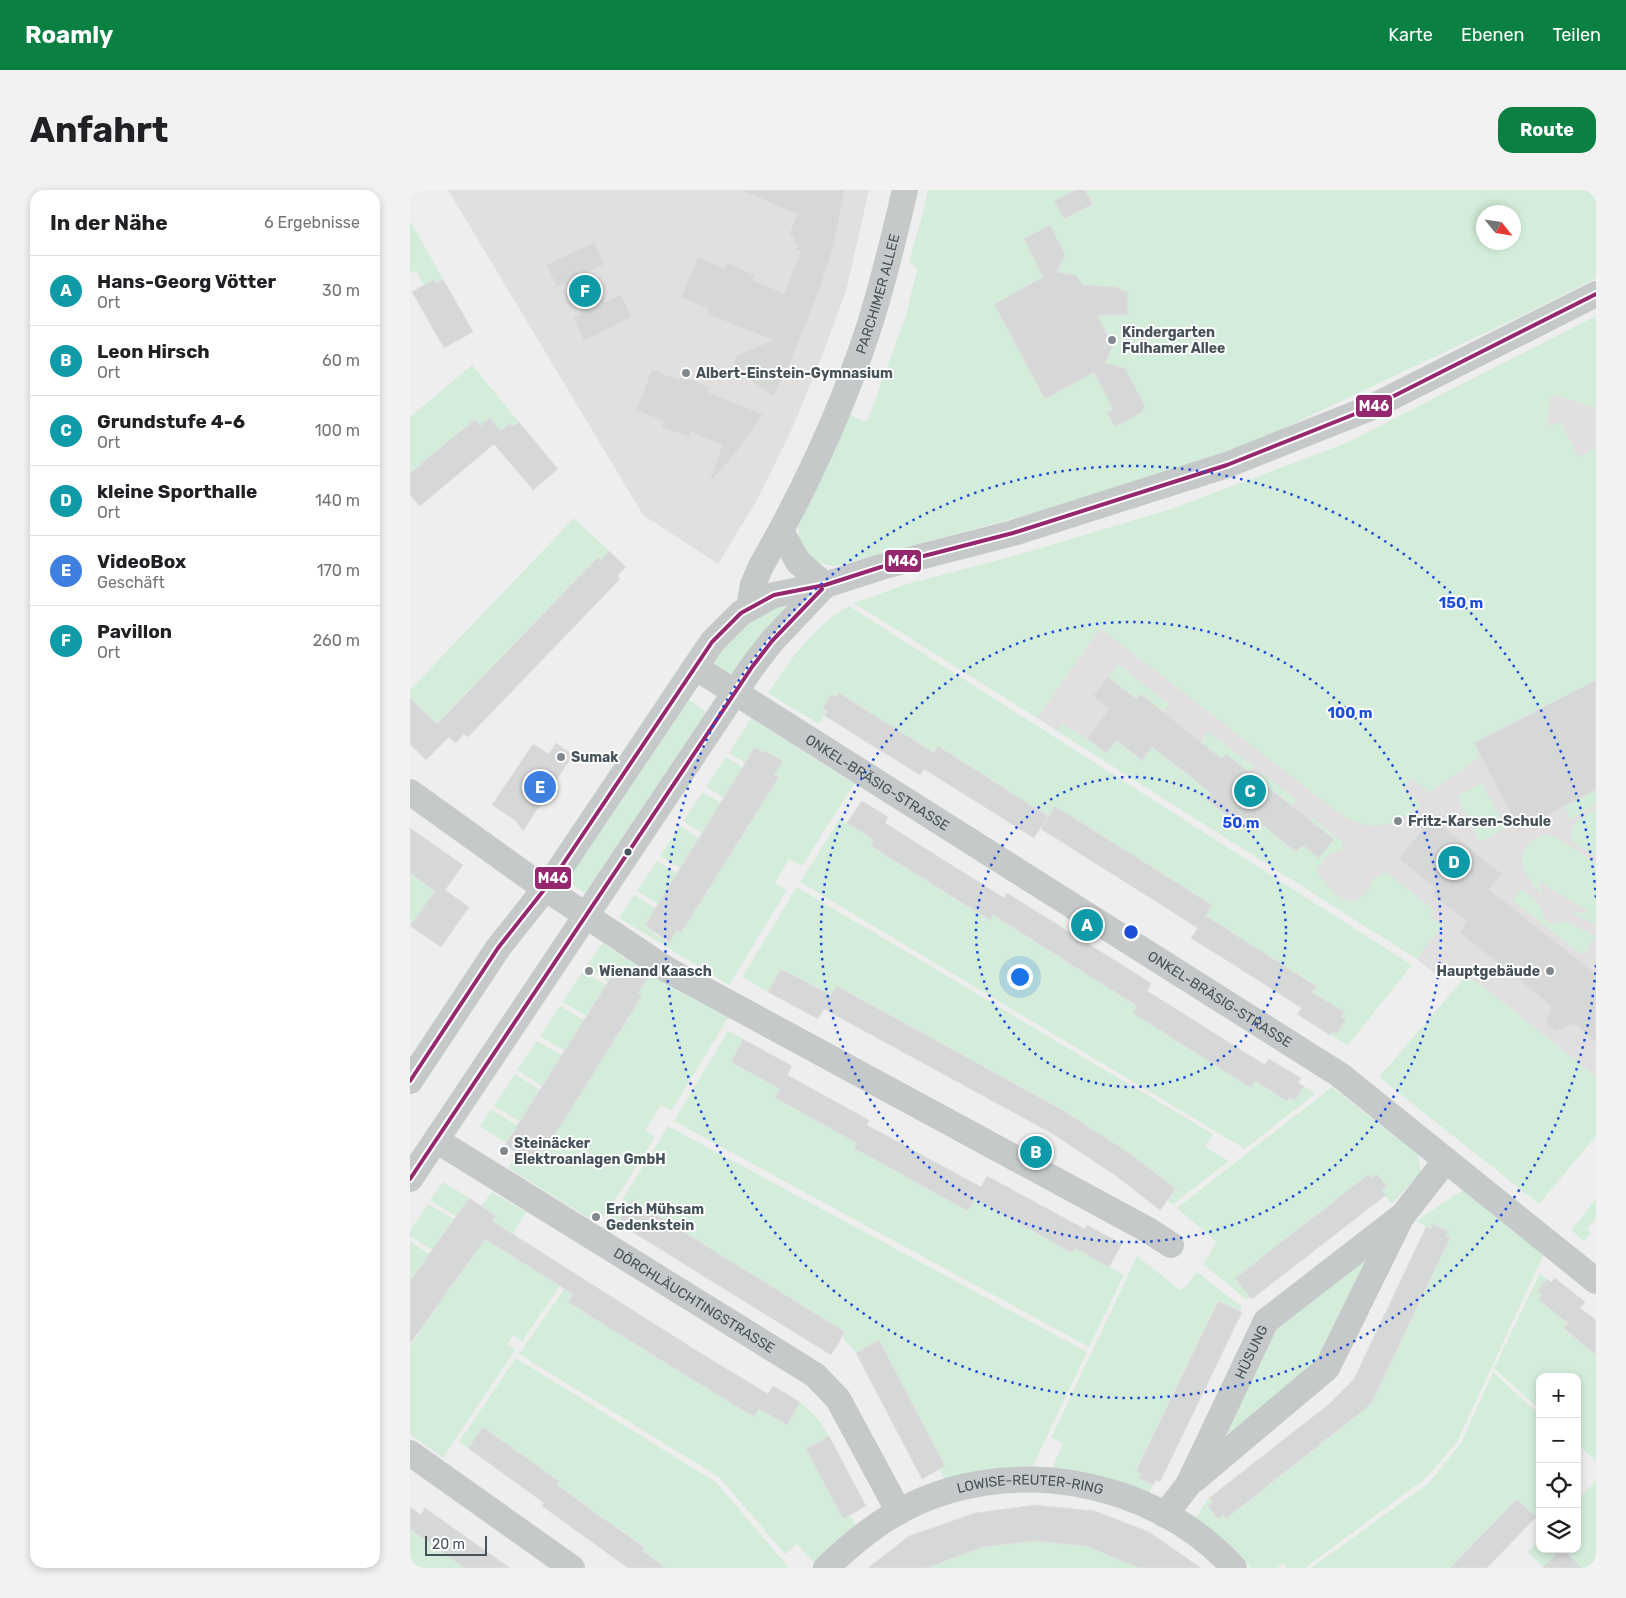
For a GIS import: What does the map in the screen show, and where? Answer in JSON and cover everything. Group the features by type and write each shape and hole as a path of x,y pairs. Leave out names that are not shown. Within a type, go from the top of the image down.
{"street":[{"name":"PARCHIMER ALLEE","path":"749,607 753,585 760,568 781,531 814,463 856,366 880,292 905,190"},
{"path":"410,1081 498,948 545,888 717,635 749,607 786,591 825,585 881,567 1031,528 1228,465 1370,408 1596,294"},
{"path":"781,531 798,562 825,585"},
{"path":"410,1180 735,691 772,641 825,585"},
{"name":"ONKEL-BRÄSIG-STRASSE","path":"695,667 1340,1075 1596,1281"},
{"path":"410,792 545,888 666,969 1148,1230 1171,1245"},
{"name":"DÖRCHLÄUCHTINGSTRASSE","path":"436,1140 555,1225 824,1382 841,1404 899,1512"},
{"name":"HÜSUNG","path":"1188,1485 1327,1368 1403,1215 1446,1160"},
{"name":"HÜSUNG","path":"1165,1515 1188,1485 1266,1321 1403,1215"},
{"path":"415,1464 572,1568"},
{"name":"LOWISE-REUTER-RING","path":"826,1568 867,1532 899,1512 927,1499 967,1487 1002,1481 1033,1480 1058,1481 1104,1490 1129,1498 1165,1515 1200,1538 1234,1568"}],"shaded area":[{"name":"Albert-Einstein-Gymnasium","path":"448,190 869,190 846,291 822,356 791,431 757,500 718,564 643,515"},
{"name":"Fritz-Karsen-Schule","path":"1555,395 1596,408 1596,1077 1480,984 1465,977 1452,966 1441,979 1417,959 1037,718 1106,620"}],"green space":[{"path":"928,190 1596,190 1596,278 1550,302 1236,451 1098,496 836,566 827,565 812,559 802,547 798,532 799,523 848,414 867,422 906,315 917,270 909,261"},
{"path":"410,221 443,279 436,283 434,279 424,285 416,271 410,273"},
{"path":"1596,316 1596,408 1555,395 1550,398 1547,427 1560,421 1578,457 1596,448 1596,680 1474,743 1481,756 1429,793 1412,778 1403,789 1421,805 1389,824 1369,826 1336,811 1100,628 1037,718 854,603 907,584 1010,557 1171,509 1346,443"},
{"path":"472,365 519,422 513,426 510,423 500,431 490,418 480,426 475,419 410,473 410,417"},
{"path":"574,518 609,551 601,560 598,557 487,671 474,691 470,688 445,715 448,718 440,726 410,698 410,690"},
{"path":"792,600 733,677 714,666 713,661 742,626"},
{"path":"849,606 1412,965 1348,1045 1330,1035 1333,1031 1338,1033 1346,1020 1341,1017 1344,1012 1312,992 1316,985 1206,916 1212,905 1055,806 1048,816 938,747 934,753 839,693 836,697 831,694 823,708 827,711 819,724 768,693 794,656 813,634 823,624"},
{"path":"1118,664 1169,704 1163,712 1141,694 1137,699 1108,677"},
{"path":"688,699 710,714 590,896 566,880"},
{"path":"751,718 854,784 802,866 789,859 775,883 787,890 729,985 619,918 634,895 655,908 645,925 654,930 653,933 669,943 677,930 682,933 691,918 687,916 699,895 704,897 713,883 721,860 726,862 757,813 766,789 770,792 779,778 774,775 783,761 767,751 745,763 729,753"},
{"path":"1062,723 1106,753 1123,733 1153,745 1212,791 1207,799 1255,818 1295,852 1303,845 1319,858 1334,839 1311,821 1313,818 1342,841 1342,850 1329,854 1316,870 1338,896 1356,902 1367,892 1373,879 1386,872 1434,910 1430,916 1442,926 1417,959 1057,731"},
{"path":"1208,732 1254,766 1249,772 1222,759 1200,742"},
{"path":"726,757 743,768 724,798 706,787"},
{"path":"1262,773 1296,799 1291,806 1258,779"},
{"path":"1482,783 1506,828 1480,842 1457,796"},
{"path":"1596,790 1596,803 1571,820 1564,807"},
{"path":"703,792 721,803 702,833 683,821"},
{"path":"1596,809 1596,857 1573,842 1570,833 1576,822"},
{"path":"840,819 874,840 871,846 989,920 992,915 1137,1006 1133,1013 1251,1087 1255,1081 1287,1101 1290,1097 1295,1100 1304,1086 1315,1094 1245,1149 800,882"},
{"path":"680,826 699,838 680,868 660,856"},
{"path":"1542,835 1554,836 1596,863 1596,925 1569,912 1590,913 1538,880 1543,895 1529,880 1522,864 1522,856 1525,848"},
{"path":"657,861 677,873 658,904 637,891"},
{"path":"410,873 439,885 410,926"},
{"path":"797,887 1213,1134 1205,1147 1229,1161 1172,1205 1168,1200 1176,1189 1130,1154 1067,1112 837,986 831,995 782,969 768,992 742,977"},
{"path":"1521,889 1537,903 1548,923 1556,924 1563,921 1596,936 1582,955 1512,900"},
{"path":"602,943 677,991 729,1017 671,1111 661,1105 645,1130 655,1137 605,1216 596,1211 590,1219 508,1168 518,1153 531,1162 576,1101 572,1098 611,1046 642,996 638,993 647,979 630,969 628,972 618,966 608,981 586,967"},
{"path":"583,971 606,985 586,1016 563,1002"},
{"path":"1465,977 1480,984 1596,1077 1596,1136 1539,1204 1379,1077"},
{"path":"560,1006 584,1020 565,1051 540,1036"},
{"path":"728,1031 743,1039 731,1062 780,1089 775,1098 857,1143 854,1148 968,1210 974,1199 1072,1253 1075,1248 1124,1275 1089,1347 674,1121"},
{"path":"537,1041 562,1055 543,1087 517,1070"},
{"path":"515,1074 540,1090 520,1122 494,1106"},
{"path":"1332,1087 1418,1154 1421,1172 1392,1204 1382,1191 1377,1175 1372,1178 1369,1174 1236,1278 1251,1297 1247,1300 1203,1264 1217,1242 1177,1208"},
{"path":"491,1109 518,1126 507,1143 480,1126"},
{"path":"668,1126 1087,1352 1032,1468 946,1482 939,1469 945,1465 879,1341 856,1353 842,1337 611,1218"},
{"path":"443,1182 469,1198 456,1216 430,1200"},
{"path":"1463,1190 1544,1254 1457,1442 1426,1478 1305,1568 1287,1568 1283,1563 1277,1568 1251,1568 1231,1547 1195,1519 1209,1498 1226,1519 1361,1412 1376,1394 1450,1238 1446,1236 1447,1231 1433,1224 1431,1229 1416,1221"},
{"path":"492,1192 526,1212 513,1233 517,1236 507,1252 562,1283 522,1341 513,1335 507,1344 515,1350 443,1458 410,1434 410,1346 419,1334 415,1331 428,1312 432,1315 442,1300 438,1297 452,1278 456,1280 466,1266 462,1263 480,1246 490,1232 486,1229 495,1216 481,1206"},
{"path":"1596,1199 1596,1218 1587,1229 1591,1233 1584,1241 1571,1230"},
{"path":"428,1204 454,1219 432,1250 410,1236 410,1231"},
{"path":"410,1241 429,1254 410,1281"},
{"path":"1137,1256 1180,1290 1184,1288 1197,1272 1242,1307 1240,1311 1217,1301 1136,1470 1141,1473 1139,1478 1153,1485 1149,1494 1106,1477 1052,1469 1063,1443 1051,1438"},
{"path":"1364,1258 1370,1261 1324,1356 1229,1437 1225,1433 1271,1335 1281,1323"},
{"path":"1540,1273 1547,1279 1537,1291 1542,1295 1538,1299 1568,1322 1563,1329 1596,1355 1596,1461 1581,1448 1581,1373 1536,1373 1536,1406 1494,1368"},
{"path":"574,1275 582,1279 568,1302 754,1417 759,1409 787,1425 800,1402 818,1419 829,1436 806,1449 843,1518 850,1515 857,1527 816,1565 797,1544 785,1554 719,1477 519,1354"},
{"path":"516,1358 717,1483 789,1568 666,1568 643,1551 645,1547 557,1485 559,1481 483,1427 468,1448 459,1442"},
{"path":"1493,1372 1536,1411 1536,1517 1517,1499 1450,1568 1311,1568 1430,1482 1461,1443"},
{"path":"1596,1481 1596,1568 1582,1568 1567,1553 1581,1553 1581,1496"},
{"path":"410,1529 464,1568 410,1568"},
{"path":"1034,1541 1086,1546 1139,1568 928,1568 983,1547"},
{"path":"1536,1543 1536,1553 1557,1553 1543,1567 1527,1552"}],"building":[{"path":"740,190 845,190 834,246 820,289 790,363 773,397 736,369 733,362 737,355 773,340 707,314 709,309 681,297 698,257 725,269 727,263 755,275 753,280 784,293 801,251 795,250 797,245 793,242 794,237 789,234 797,214"},
{"path":"1076,190 1085,190 1093,204 1064,219 1054,201"},
{"path":"1050,225 1065,254 1057,272 1077,276 1082,285 1116,287 1128,292 1128,315 1097,315 1113,346 1105,363 1125,368 1145,406 1142,412 1115,427 1107,413 1113,409 1094,372 1045,399 994,304 1043,277 1024,239"},
{"path":"594,242 605,264 589,272 605,302 621,294 632,317 584,341 573,318 582,313 566,283 557,287 546,265"},
{"path":"434,279 436,283 443,279 473,332 444,348 412,292"},
{"path":"652,369 679,380 682,375 710,387 708,392 763,414 735,454 709,483 722,445 691,432 689,437 661,427 663,421 636,410"},
{"path":"490,418 500,431 510,423 513,426 519,422 558,469 533,490 494,444 420,506 410,495 410,473 475,419 480,426"},
{"path":"609,551 626,567 617,576 620,579 468,737 464,734 456,743 449,737 426,760 410,744 410,698 437,724 598,557 601,560"},
{"path":"1108,677 1137,699 1141,694 1222,759 1226,754 1334,839 1319,858 1303,845 1296,852 1255,819 1246,830 1206,799 1211,793 1152,747 1142,760 1117,741 1106,753 1087,738 1109,709 1093,696"},
{"path":"1596,680 1596,790 1519,830 1474,743"},
{"path":"839,693 934,753 938,746 1048,816 1034,838 924,769 920,775 825,716 827,711 823,708 831,694 836,697"},
{"path":"556,743 573,755 523,831 515,820 492,805 533,744 549,754"},
{"path":"755,747 783,761 774,775 779,777 681,933 677,930 670,943 645,925"},
{"path":"862,801 888,817 885,823 977,881 1004,898 1007,893 1151,983 1147,991 1265,1065 1269,1059 1301,1078 1298,1083 1304,1086 1295,1100 1290,1097 1287,1101 1255,1081 1251,1088 1133,1013 1137,1006 993,915 990,920 871,846 874,840 847,823"},
{"path":"1055,806 1212,905 1204,919 1206,916 1316,986 1312,992 1344,1012 1341,1017 1346,1020 1337,1034 1333,1031 1330,1035 1297,1014 1302,1008 1191,938 1198,928 1041,829"},
{"path":"1431,817 1502,874 1489,889 1596,974 1596,1042 1574,1024 1555,1031 1546,1023 1551,1006 1459,932 1467,922 1432,895 1436,889 1399,859"},
{"path":"410,828 463,865 445,890 469,907 441,947 410,926 435,891 410,873"},
{"path":"618,966 628,972 630,969 647,979 638,993 642,996 544,1152 539,1149 531,1162 505,1145"},
{"path":"781,969 831,995 837,986 1066,1112 1135,1157 1176,1189 1160,1210 1115,1175 1053,1134 824,1009 818,1019 768,992"},
{"path":"743,1039 792,1066 787,1075 869,1120 867,1125 981,1187 987,1176 1085,1229 1087,1225 1122,1244 1109,1267 1075,1248 1072,1253 975,1199 968,1211 854,1148 857,1143 775,1098 780,1089 731,1062"},
{"path":"1369,1174 1372,1178 1377,1174 1387,1187 1382,1191 1386,1195 1252,1299 1235,1278"},
{"path":"469,1198 496,1216 492,1221 702,1354 768,1394 773,1386 800,1402 787,1425 759,1409 754,1417 661,1360 568,1302 573,1294 485,1239 410,1344 410,1281"},
{"path":"632,1200 845,1332 831,1355 618,1223"},
{"path":"1433,1224 1448,1231 1446,1236 1450,1238 1371,1404 1226,1519 1223,1515 1218,1519 1208,1506 1213,1502 1209,1498 1328,1405 1354,1379 1426,1227 1431,1229"},
{"path":"1555,1278 1585,1302 1580,1308 1596,1320 1596,1355 1563,1328 1568,1323 1538,1299 1542,1295 1537,1291 1547,1279 1551,1282"},
{"path":"1218,1301 1242,1312 1160,1482 1156,1480 1153,1485 1139,1478 1141,1473 1136,1471"},
{"path":"879,1340 945,1466 922,1479 856,1353"},
{"path":"483,1427 559,1481 557,1485 645,1548 643,1551 666,1568 628,1568 542,1506 544,1503 468,1448"},
{"path":"829,1436 866,1506 843,1519 806,1449"},
{"path":"1517,1499 1536,1517 1487,1568 1450,1568"},
{"path":"1035,1505 1095,1511 1149,1532 1201,1568 1139,1568 1086,1546 1034,1541 983,1547 927,1568 868,1568 909,1536 975,1513"},
{"path":"410,1507 421,1515 425,1508 510,1568 464,1568 410,1529"},
{"path":"1557,1553 1567,1553 1582,1568 1542,1568"}],"transit line":[{"name":"M46","path":"410,1081 498,948 555,876 712,642 741,613 774,595 825,585 881,567 1013,533 1227,465 1370,408 1596,294"},
{"name":"M46","path":"410,1179 752,667 772,641 822,589"}],"place":[{"name":"Pavillon","path":"585,291"},
{"name":"Kindergarten Fulhamer Allee","path":"1112,340"},
{"name":"Albert-Einstein-Gymnasium","path":"686,373"},
{"name":"Sumak","path":"561,757"},
{"name":"VideoBox","path":"540,787"},
{"name":"Grundstufe 4-6","path":"1250,791"},
{"name":"Fritz-Karsen-Schule","path":"1398,821"},
{"name":"kleine Sporthalle","path":"1454,862"},
{"name":"Hans-Georg Vötter","path":"1087,925"},
{"name":"Wienand Kaasch","path":"589,971"},
{"name":"Hauptgebäude","path":"1550,971"},
{"name":"Steinäcker Elektroanlagen GmbH","path":"504,1151"},
{"name":"Leon Hirsch","path":"1036,1152"},
{"name":"Erich Mühsam Gedenkstein","path":"596,1217"}]}
